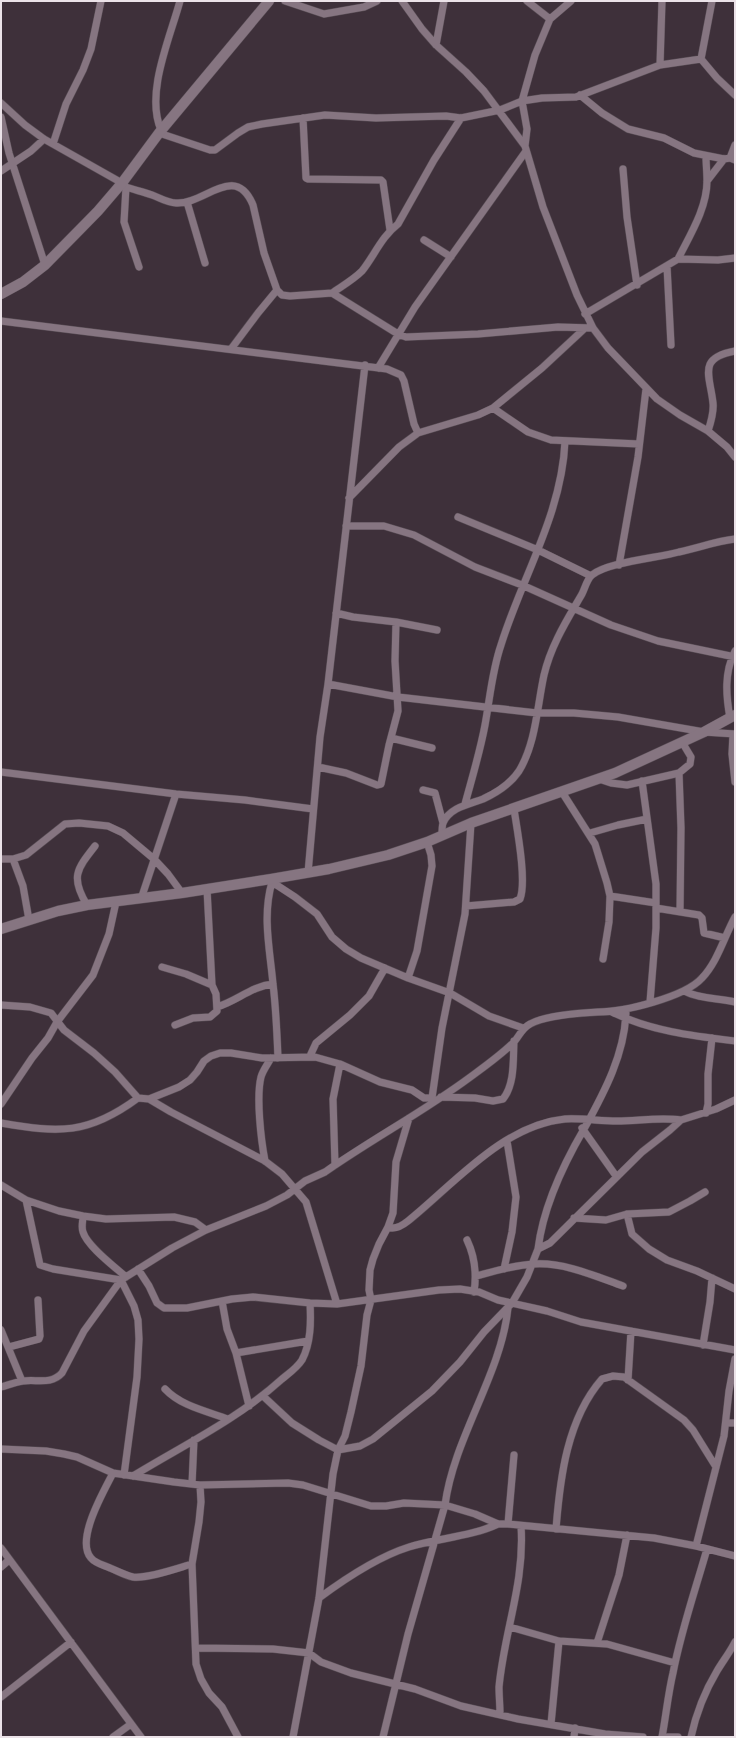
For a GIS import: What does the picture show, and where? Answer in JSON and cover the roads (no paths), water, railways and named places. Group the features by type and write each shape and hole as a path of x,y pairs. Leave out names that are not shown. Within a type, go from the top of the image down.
{"street":[{"path":"53,144 66,104 84,70 91,49 101,1"},
{"path":"160,132 156,115 158,78 163,54 180,1"},
{"path":"1,294 23,282 45,265 124,185 160,132 269,1"},
{"path":"285,1 324,14 364,7 377,1"},
{"path":"402,1 422,29 436,45 466,72 500,110 526,148 543,207 585,314 593,328 608,348 646,389 657,399 680,415 708,431 727,447 735,458"},
{"path":"436,45 444,1"},
{"path":"527,1 550,19"},
{"path":"378,368 398,334 526,148 527,129 522,101 535,55 550,19 571,1"},
{"path":"660,65 662,1"},
{"path":"701,59 712,1"},
{"path":"160,132 215,150 227,140 248,127 325,115 376,118 446,116 461,118 500,110 522,101 580,95 660,65 701,59"},
{"path":"701,59 735,96"},
{"path":"580,95 602,113 628,129 664,138 694,153 730,159"},
{"path":"1,103 25,126 44,139 124,185 174,203 187,202 223,186 241,188 246,193 253,205 264,253 277,290 282,294 290,296 332,293 355,278 390,230 398,224 434,160 461,118"},
{"path":"1,116 12,163 45,265"},
{"path":"303,118 306,178 308,180 380,180 383,182 390,230"},
{"path":"1,171 31,151 44,139"},
{"path":"707,181 730,159 735,145"},
{"path":"585,314 637,285 678,259 698,219 707,181 706,156"},
{"path":"623,169 627,217 637,285"},
{"path":"124,185 124,222 139,267"},
{"path":"187,202 205,263"},
{"path":"424,240 451,257"},
{"path":"678,259 718,260 735,258"},
{"path":"667,266 671,345"},
{"path":"231,349 277,290"},
{"path":"332,293 398,334 406,337 478,334 558,327 584,329 593,328"},
{"path":"1,321 88,333 365,365 387,369 401,375 404,381 414,424 418,433"},
{"path":"349,498 399,446 418,433 478,415 493,408 542,368 584,329"},
{"path":"708,431 712,419 714,404 709,382 709,367 713,359 719,355 735,351"},
{"path":"308,873 313,808 365,365"},
{"path":"619,565 639,444 646,389"},
{"path":"493,408 528,432 551,440 608,441 639,444"},
{"path":"464,804 485,726 499,651 522,584 548,525 564,461 565,441"},
{"path":"458,517 538,550 591,576"},
{"path":"1,929 87,905 182,894 207,889 272,881 388,855 427,842 471,823 599,779 704,732 732,716 726,693 728,674 734,655 650,638 611,625 522,584 475,567 414,535 384,526 346,526"},
{"path":"443,823 449,815 464,804 495,793 518,773 525,760 531,742 546,667 552,648 558,634 591,576 608,568 619,565 718,542 735,540"},
{"path":"336,613 437,630"},
{"path":"318,767 346,773 377,785 381,784 391,738 397,722 398,697 395,661 396,622"},
{"path":"328,684 398,697 537,713 574,713 618,717 704,732 734,734 732,754 735,782"},
{"path":"391,738 432,748"},
{"path":"599,779 619,785 627,785 679,773 690,764 691,758 682,742"},
{"path":"1,772 176,794 313,808"},
{"path":"679,773 681,842 680,911"},
{"path":"642,781 656,884 654,967 650,1002"},
{"path":"423,790 435,793 443,823 442,835"},
{"path":"562,792 590,833 597,850 610,896 609,922 603,959"},
{"path":"141,899 176,794"},
{"path":"466,906 514,902 520,899 523,889 514,808"},
{"path":"590,833 618,825 648,819"},
{"path":"433,1100 441,1033 466,906 471,823"},
{"path":"1,859 13,859 26,855 65,824 103,825 116,829 154,859 168,874 182,894"},
{"path":"408,978 417,951 432,866 431,855 427,842"},
{"path":"87,905 82,895 77,875 81,864 96,846"},
{"path":"13,859 23,886 29,920"},
{"path":"272,881 317,914 332,937 346,949 384,968 450,993 489,1016 523,1028"},
{"path":"265,1161 260,1083 263,1072 275,1058 276,1013 267,929 268,904 272,881"},
{"path":"175,1025 193,1018 210,1017 214,1015 217,1007 216,994 212,985 207,889"},
{"path":"610,896 699,915 702,918 704,932 726,938"},
{"path":"1,1104 32,1058 48,1038 57,1022 93,975 109,934 116,902"},
{"path":"1,1387 22,1381 48,1381 57,1378 62,1373 84,1331 123,1279 172,1248 206,1230 266,1206 287,1195 294,1189 335,1165 469,1078 514,1041 523,1028 532,1023 548,1018 588,1013 612,1012 626,1009 688,990 702,978 712,964 735,917"},
{"path":"162,967 186,974 212,985"},
{"path":"310,1056 316,1043 370,996 384,968"},
{"path":"217,1007 233,1001 262,985 273,984"},
{"path":"684,991 692,995 719,998 735,1002"},
{"path":"1,1005 30,1007 51,1013 72,1038 94,1053 115,1072 138,1098"},
{"path":"383,1737 408,1634 445,1504 447,1486 464,1436 501,1341 510,1305 532,1264 538,1249 540,1234 554,1193 583,1130 616,1066 626,1019 626,1009"},
{"path":"612,1012 626,1019 671,1033 735,1041"},
{"path":"706,1113 708,1104 708,1074 712,1038"},
{"path":"441,1097 493,1100 502,1099 508,1092 513,1069 514,1041"},
{"path":"149,1099 179,1087 190,1080 204,1062 211,1056 231,1053 275,1058 310,1056 340,1064 380,1082 412,1090 424,1098 433,1100"},
{"path":"335,1165 333,1099 340,1064"},
{"path":"1,1123 42,1130 60,1130 82,1127 112,1115 138,1098 149,1099 265,1161 282,1174 306,1202 338,1304"},
{"path":"388,1227 391,1228 400,1226 408,1221 480,1160 507,1141 537,1125 566,1119 681,1120 706,1113 735,1100"},
{"path":"293,1737 308,1653 314,1634 333,1474 338,1450 345,1436 361,1366 371,1300 369,1279 372,1259 388,1227 394,1202 396,1162 409,1118"},
{"path":"576,1119 616,1176"},
{"path":"538,1249 550,1243 616,1176 642,1152 681,1120"},
{"path":"504,1269 513,1227 516,1197 507,1141"},
{"path":"1,1185 26,1200 59,1211 83,1216 106,1218 174,1217 195,1222 206,1230"},
{"path":"574,1218 606,1220 627,1214 669,1212 690,1202 705,1192"},
{"path":"26,1200 40,1265 53,1269 123,1279"},
{"path":"627,1214 632,1234 645,1246 667,1260 697,1271 735,1289"},
{"path":"83,1216 82,1227 86,1237 123,1279 138,1320 136,1382 124,1475"},
{"path":"467,1240 472,1251 476,1276 474,1292"},
{"path":"476,1276 532,1264 552,1264 589,1273 623,1286"},
{"path":"138,1269 160,1307 164,1308 188,1308 222,1301 253,1297 310,1303 338,1304 439,1290 460,1289 474,1292 510,1305 532,1307 580,1322 735,1350"},
{"path":"703,1345 710,1302 712,1278"},
{"path":"9,1347 39,1339 38,1300"},
{"path":"222,1301 230,1338 236,1353 249,1406"},
{"path":"133,1476 249,1406 263,1396 299,1364 308,1341 310,1303"},
{"path":"263,1396 292,1423 338,1450 360,1446 372,1439 432,1391 460,1362 484,1332 510,1305"},
{"path":"1,1330 22,1381"},
{"path":"628,1380 631,1332"},
{"path":"236,1353 308,1341"},
{"path":"696,1546 724,1436 729,1392 735,1359"},
{"path":"556,1529 563,1470 580,1412 602,1378 613,1376 624,1377 684,1420 693,1430 716,1467"},
{"path":"165,1389 172,1397 181,1402 228,1419"},
{"path":"726,1423 735,1423"},
{"path":"192,1484 194,1440"},
{"path":"1,1449 46,1451 64,1454 77,1457 113,1473 200,1485 288,1483 303,1485 371,1506 386,1506 404,1503 445,1504 475,1514 498,1524 627,1535 696,1546 735,1556"},
{"path":"508,1524 514,1455"},
{"path":"113,1473 94,1512 88,1530 87,1544 88,1552 91,1558 96,1562 134,1577 144,1576 192,1564"},
{"path":"200,1485 201,1502 199,1522 192,1564 196,1664 201,1679 209,1693 222,1707 238,1737"},
{"path":"319,1598 345,1580 383,1558 409,1547 486,1530 498,1524"},
{"path":"500,1714 499,1688 502,1664 521,1562 521,1526"},
{"path":"597,1643 618,1574 627,1535"},
{"path":"1,1548 141,1737"},
{"path":"662,1737 675,1663 690,1600 707,1549"},
{"path":"1,1567 9,1560"},
{"path":"510,1627 559,1641 597,1643 622,1648 675,1663"},
{"path":"551,1724 559,1641"},
{"path":"1,1697 72,1642"},
{"path":"691,1737 695,1718 707,1691 735,1642"},
{"path":"196,1648 273,1648 308,1653 321,1662 351,1673 415,1689 461,1706 605,1734 643,1737"},
{"path":"113,1737 131,1724"},
{"path":"574,1737 575,1728"},
{"path":"667,1737 678,1737"}]}
